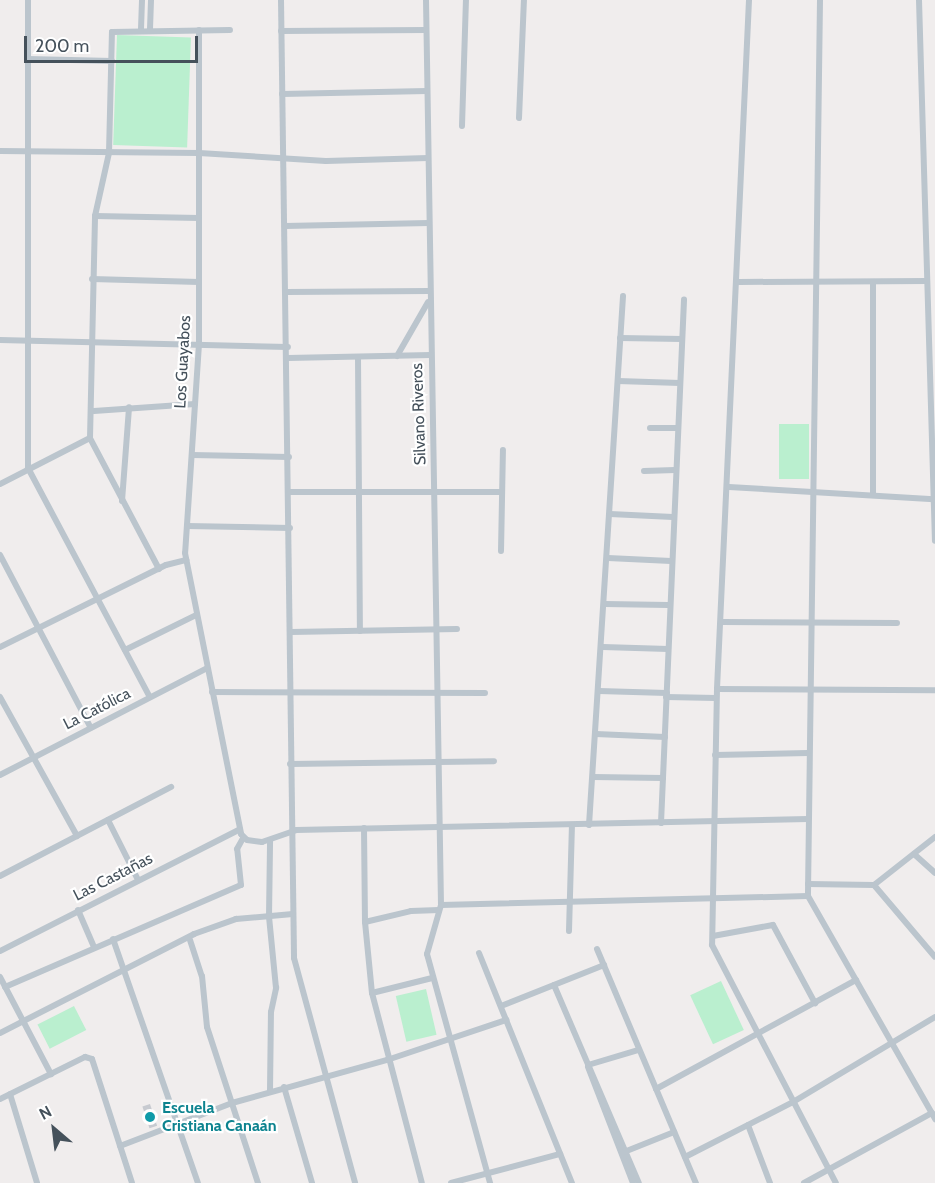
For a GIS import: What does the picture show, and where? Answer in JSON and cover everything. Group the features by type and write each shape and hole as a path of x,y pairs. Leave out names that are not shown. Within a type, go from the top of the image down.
{"street":[{"path":"28,0 26,341 28,468 100,598 150,698"},
{"path":"141,29 142,0"},
{"path":"150,29 151,0"},
{"path":"281,0 290,492 290,832 296,970 323,1077 355,1183"},
{"name":"Silvano Riveros","path":"426,0 440,908 427,954 448,1041 490,1183"},
{"path":"462,126 466,0"},
{"path":"519,118 524,0"},
{"path":"748,0 739,282 723,622 717,689 711,899 713,936 715,952 836,1183"},
{"path":"804,1183 933,1116 894,1043 808,896 808,753 811,689 820,0"},
{"path":"919,0 935,541"},
{"path":"159,569 90,438 94,411 91,342 95,216 109,153 113,30 230,30"},
{"name":"Los Guayabos","path":"199,30 199,344 186,560 239,830 243,838"},
{"path":"281,31 426,30"},
{"path":"28,59 112,61"},
{"path":"282,94 427,92"},
{"path":"0,151 199,153 283,159 428,158"},
{"path":"95,216 200,218"},
{"path":"285,226 429,223"},
{"path":"92,279 200,282"},
{"path":"739,282 927,281"},
{"path":"873,282 873,495"},
{"path":"287,292 429,294 397,356"},
{"path":"589,825 603,647 623,296"},
{"path":"661,823 668,605 684,300"},
{"path":"620,338 682,339"},
{"path":"0,340 288,347"},
{"path":"288,358 431,355"},
{"path":"358,357 360,631"},
{"path":"618,381 680,383"},
{"path":"94,411 195,404"},
{"path":"122,502 129,407"},
{"path":"650,428 677,428"},
{"path":"0,484 90,438"},
{"path":"501,550 503,450"},
{"path":"192,455 289,457"},
{"path":"644,471 675,470"},
{"path":"729,487 934,499"},
{"path":"290,492 501,492"},
{"path":"610,514 673,517"},
{"path":"187,526 290,528"},
{"path":"0,555 91,728"},
{"path":"608,558 670,561"},
{"path":"0,647 159,569 186,560"},
{"path":"605,604 668,605"},
{"path":"125,650 196,615"},
{"path":"723,622 897,623"},
{"path":"291,632 457,630"},
{"path":"603,647 668,649"},
{"name":"La Católica","path":"0,775 207,668"},
{"path":"717,689 935,690"},
{"path":"212,692 485,693"},
{"path":"599,692 717,698"},
{"path":"0,697 77,836"},
{"path":"596,734 665,737"},
{"path":"715,754 808,753"},
{"path":"290,764 494,761"},
{"path":"593,777 663,778"},
{"path":"0,876 171,787"},
{"path":"0,995 6,989 94,947 241,885 237,849 243,838 270,841 290,832 364,828 808,819"},
{"path":"108,820 138,880"},
{"path":"569,931 572,825"},
{"path":"364,828 365,922 372,993 387,1060 422,1183"},
{"name":"Las Castañas","path":"0,951 239,830"},
{"path":"808,884 874,885 935,837"},
{"path":"270,841 269,917 276,988 271,1012 270,1091"},
{"path":"914,854 935,873"},
{"path":"874,885 935,957"},
{"path":"365,922 411,911 440,908 808,896"},
{"path":"78,910 94,947"},
{"path":"0,1033 190,940 194,934 236,919 293,914"},
{"path":"713,936 773,925 815,1003"},
{"path":"113,939 127,969 198,1183"},
{"path":"190,940 202,976 207,1027 258,1183"},
{"path":"597,949 696,1183"},
{"path":"479,953 572,1183"},
{"path":"501,1006 604,965"},
{"path":"0,977 51,1074"},
{"path":"372,993 432,978"},
{"path":"656,1089 856,980"},
{"path":"554,985 639,1183"},
{"path":"685,1157 794,1102 935,1017"},
{"path":"120,1146 232,1103 387,1060 506,1020"},
{"path":"588,1066 638,1050"},
{"path":"0,1098 85,1057 92,1059 132,1183"},
{"path":"284,1087 312,1183"},
{"path":"10,1094 37,1183"},
{"path":"748,1125 770,1183"},
{"path":"624,1152 674,1132"},
{"path":"624,1152 633,1183"},
{"path":"451,1183 560,1154"}],"green space":[{"path":"117,35 191,38 187,148 113,145"},
{"path":"779,424 809,424 809,479 779,479"},
{"path":"721,981 744,1030 713,1044 690,995"},
{"path":"426,989 437,1035 406,1042 396,996"},
{"path":"74,1006 86,1030 50,1049 37,1025"}],"building":[{"name":"Escuela Cristiana Canaán","path":"150,1104 157,1126 149,1128 142,1106"}],"place":[{"name":"Escuela Cristiana Canaán","path":"150,1117"}]}
